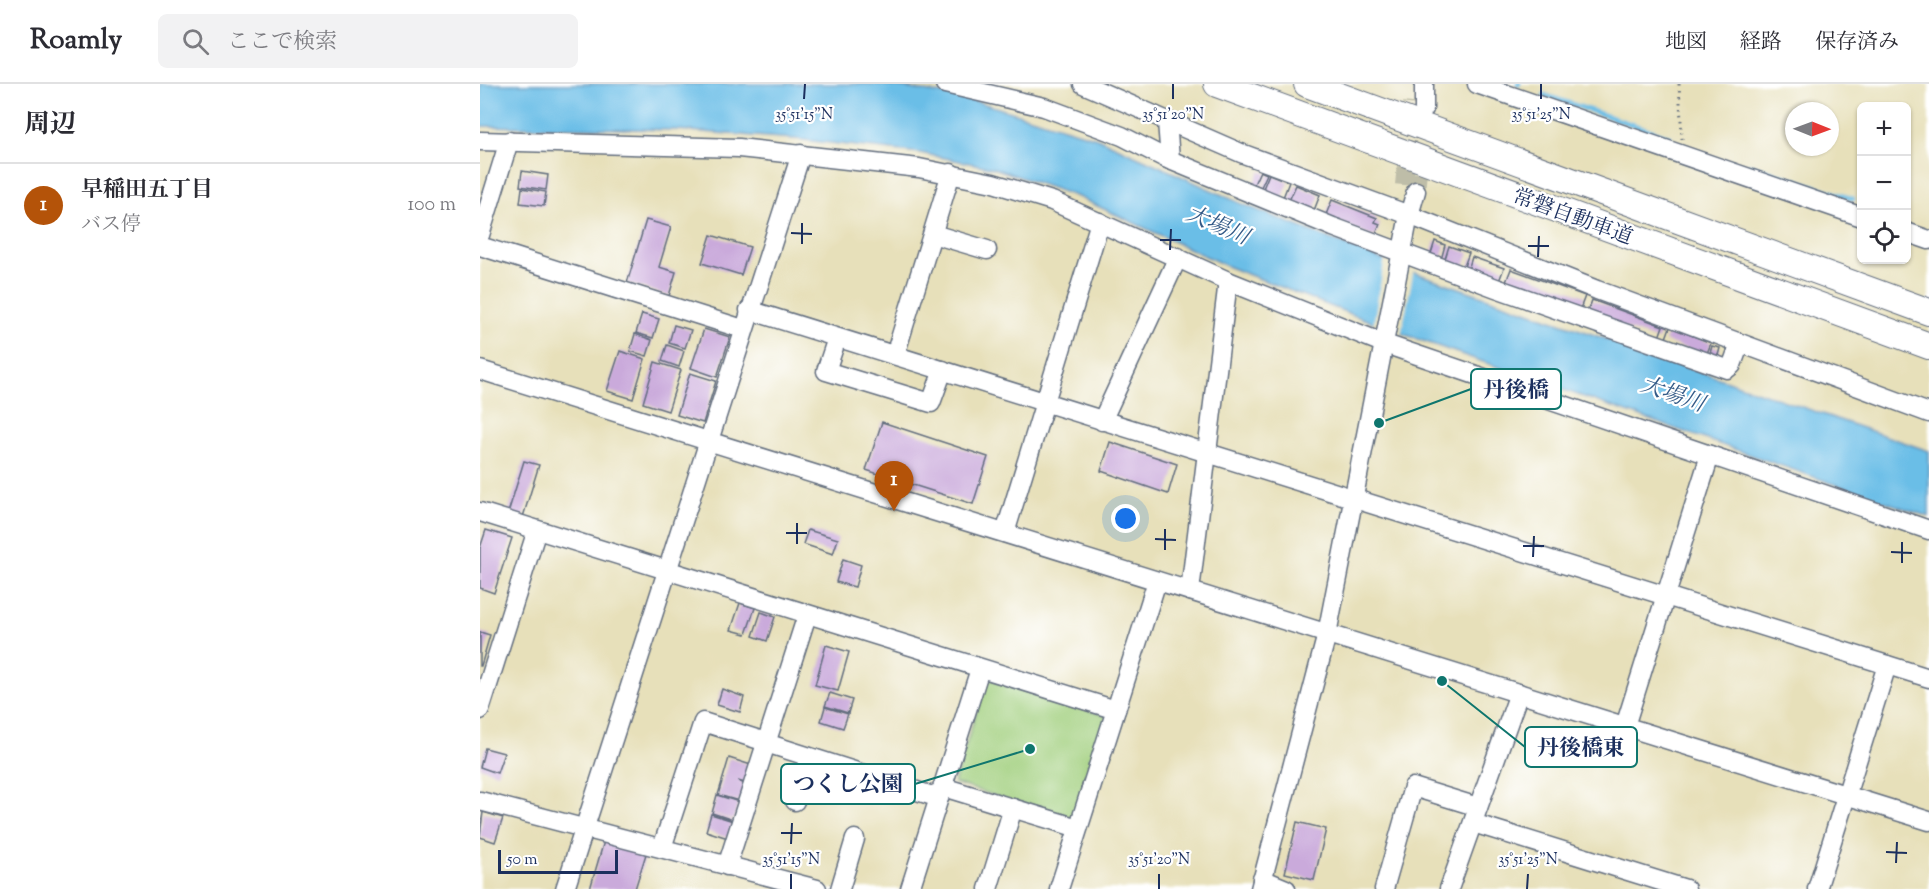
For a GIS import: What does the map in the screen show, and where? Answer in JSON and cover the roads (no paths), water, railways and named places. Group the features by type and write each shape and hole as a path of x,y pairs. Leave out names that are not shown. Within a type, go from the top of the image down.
{"highway":[{"name":"常磐自動車道","path":"1217,84 1929,346"},
{"name":"常磐自動車道","path":"1307,84 1929,312"}],"street":[{"path":"945,84 1044,107 1122,136 1170,160 1402,256 1727,369 1732,365 1740,343"},
{"path":"1083,84 1252,158 1409,215 1740,343 1929,413"},
{"path":"1418,84 1418,106 1424,84"},
{"path":"1477,84 1857,215"},
{"path":"1167,121 1170,160"},
{"path":"480,141 727,148 801,154 951,173 1052,201 1228,281 1386,340 1929,530"},
{"path":"480,235 510,141"},
{"path":"566,889 749,310 801,154"},
{"path":"895,355 951,173"},
{"path":"1286,889 1261,884 1327,634 1402,256 1409,215 1410,188"},
{"path":"1005,533 1100,222"},
{"path":"933,234 987,250"},
{"path":"1911,234 1929,240"},
{"path":"480,246 743,329"},
{"path":"1102,421 1178,257"},
{"path":"1190,591 1228,281"},
{"path":"749,310 1929,678"},
{"path":"837,338 826,371 910,397 931,403 943,370"},
{"path":"480,370 1929,821"},
{"path":"1625,726 1710,455"},
{"path":"480,512 1116,710"},
{"path":"480,710 537,530"},
{"path":"1059,889 1157,581"},
{"path":"727,866 807,615"},
{"path":"1817,889 1887,665"},
{"path":"910,889 980,669"},
{"path":"1455,887 1476,815 1519,693"},
{"path":"662,848 703,722 809,757 941,793 1013,808 1078,828"},
{"path":"795,801 809,757"},
{"path":"1384,889 1413,788 1476,815 1686,889"},
{"path":"480,801 817,889"},
{"path":"988,889 1013,808"},
{"path":"840,889 855,839"}],"water":[{"name":"大場川","path":"480,84 880,84 962,97 1097,138 1242,204 1413,272 1929,451 1929,517 1403,334 1229,267 1078,197 994,168 920,153 795,139 677,130 480,126"}],"waterway":[{"path":"1544,95 1670,137"},
{"path":"1749,165 1853,199"}],"tunnel":[{"path":"1404,185 1412,103"},
{"path":"1416,191 1424,116"}],"place":[{"name":"丹後橋","path":"1379,423"},
{"name":"早稲田五丁目","path":"894,511"},
{"name":"丹後橋東","path":"1442,681"},
{"name":"つくし公園","path":"1030,749"}]}
